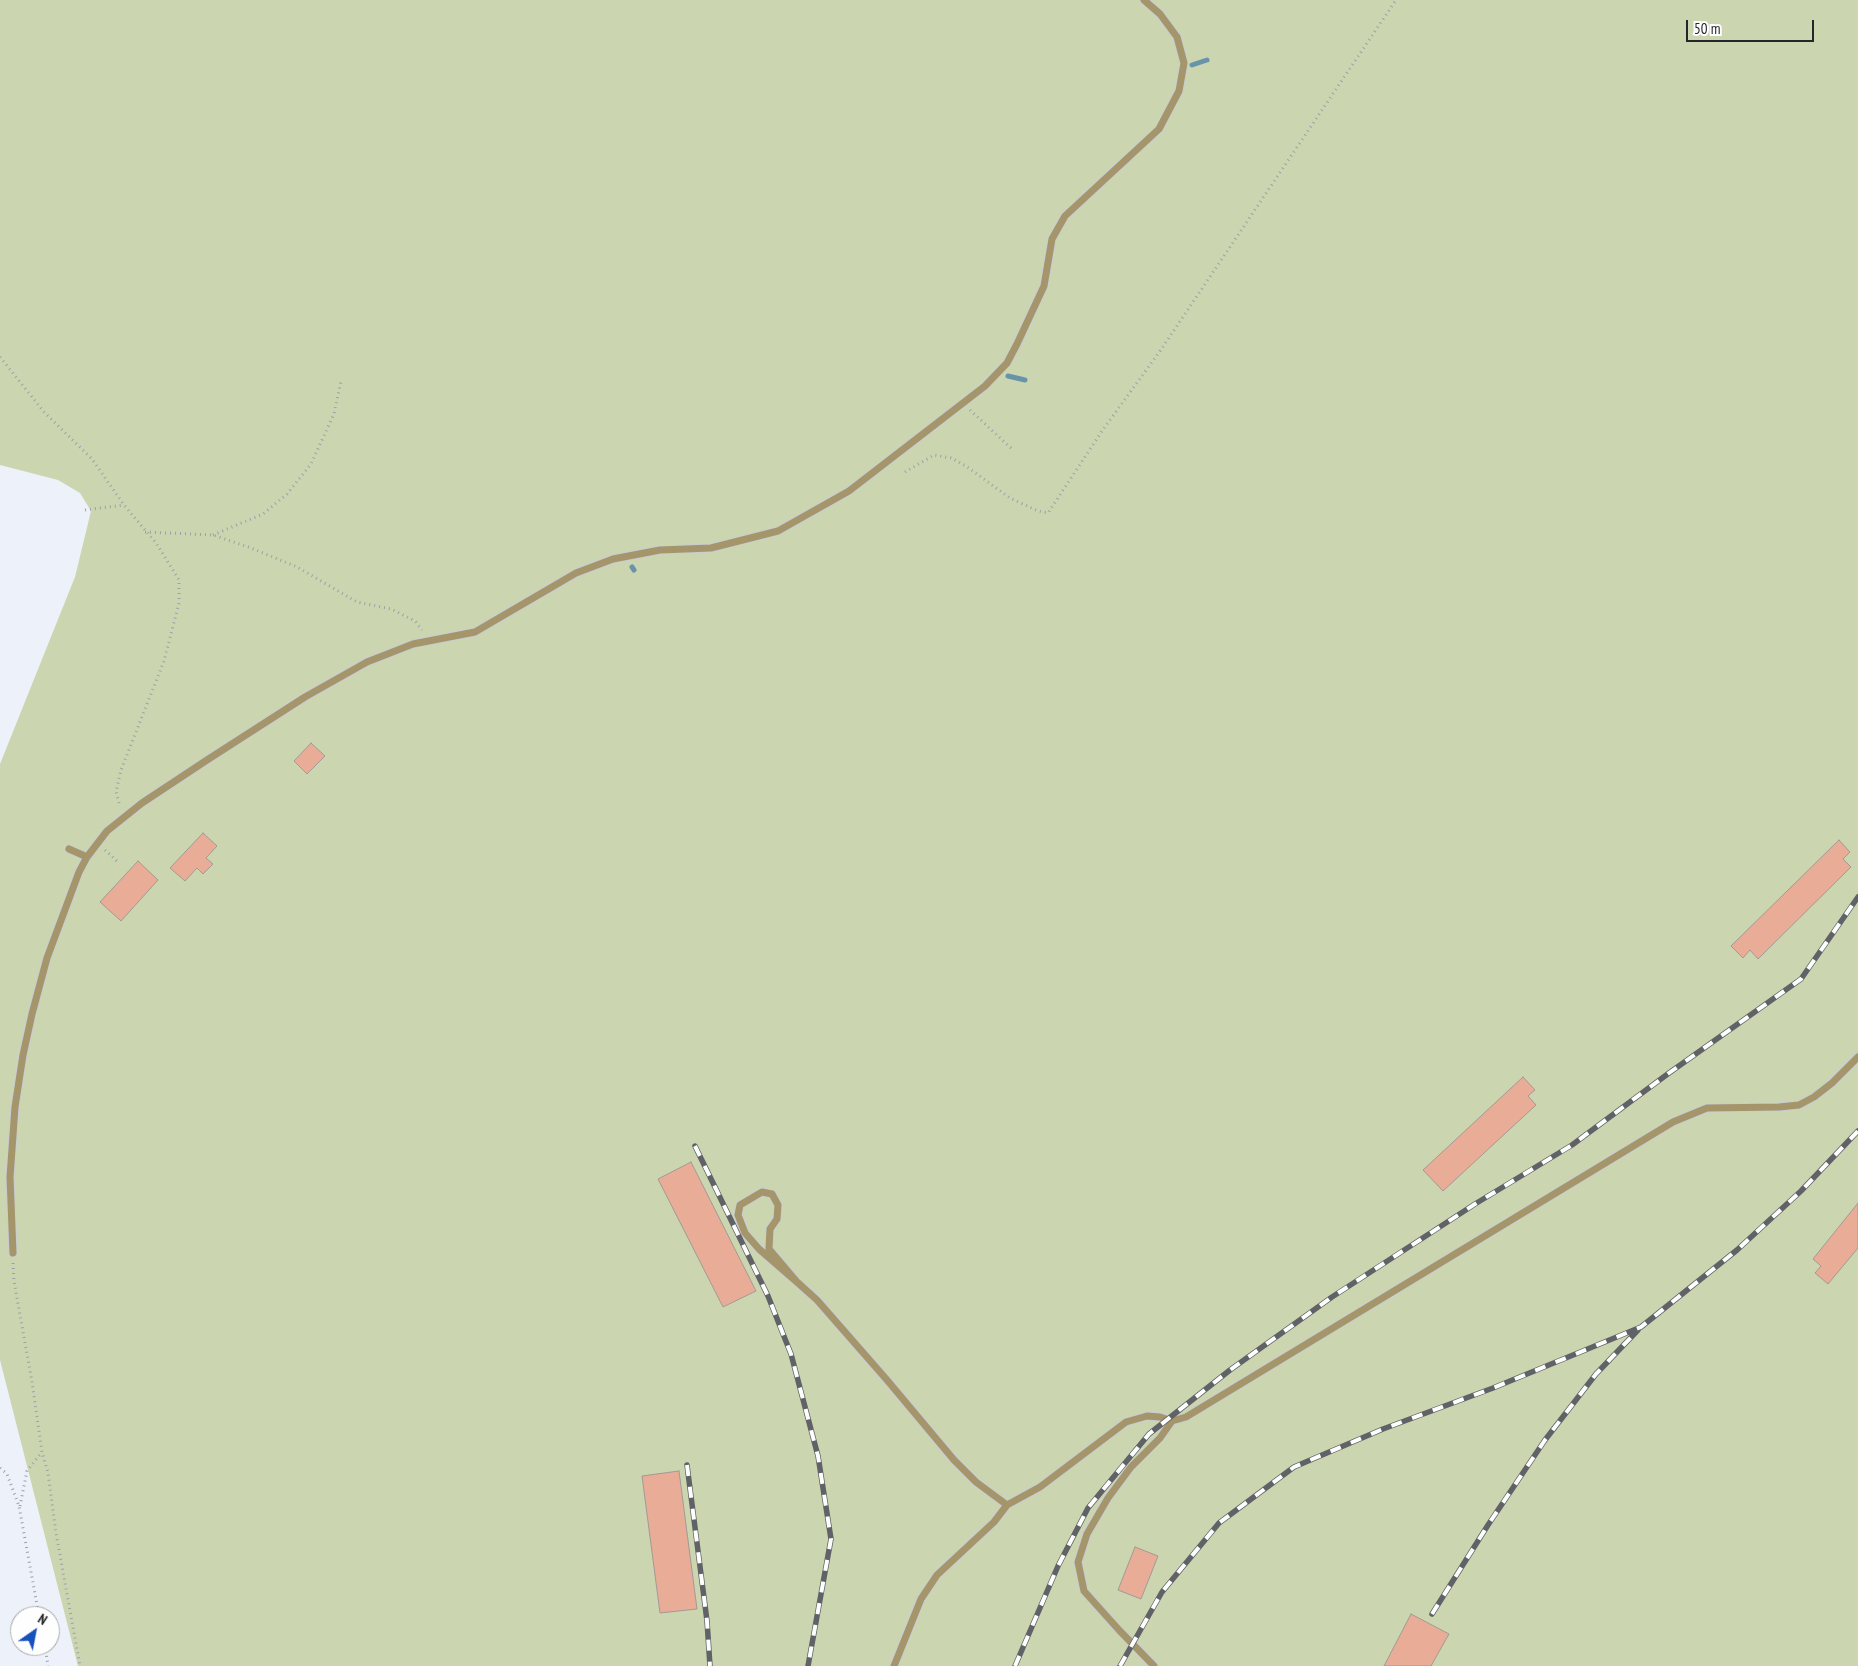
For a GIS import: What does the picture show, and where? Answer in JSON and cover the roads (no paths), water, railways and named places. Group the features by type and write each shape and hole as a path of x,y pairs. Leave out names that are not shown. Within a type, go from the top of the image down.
{"lane":[{"path":"13,1252 10,1177 15,1107 32,1014 47,958 87,856 107,831 123,816 305,697 367,662 413,644 475,632 576,573 613,559 660,550 711,548 778,531 849,491 985,386 1006,362 1017,344 1044,286 1052,238 1065,216 1159,129 1179,91 1184,62 1176,37 1160,14 1144,0"},
{"path":"69,849 87,856"},
{"path":"894,1666 921,1599 937,1575 994,1522 1007,1505 1040,1486 1126,1422 1138,1417 1147,1416 1160,1417 1172,1421 1186,1418 1673,1122 1707,1108 1799,1105 1814,1097 1832,1083 1858,1057"},
{"path":"797,1282 769,1249 770,1229 777,1219 778,1204 772,1194 762,1192 740,1205 738,1215 745,1233 759,1249 817,1300 954,1460 976,1482 1007,1505"},
{"path":"1154,1666 1084,1591 1078,1562 1087,1534 1108,1498 1132,1467 1160,1438 1172,1421"}],"waterway":[{"path":"1192,65 1207,60"},
{"path":"1008,376 1025,380"}],"railway":[{"path":"1015,1666 1058,1566 1088,1508 1149,1434 1230,1370 1332,1297 1475,1204 1572,1145 1801,979 1858,897"},
{"path":"1120,1666 1162,1592 1219,1523 1294,1467 1383,1429 1493,1388 1641,1327 1737,1250 1801,1191 1858,1131"},
{"path":"695,1146 768,1296 791,1354 818,1456 831,1539 808,1666"},
{"path":"1432,1614 1488,1525 1545,1440 1596,1374 1638,1330"},
{"path":"687,1465 707,1621 710,1666"}]}
